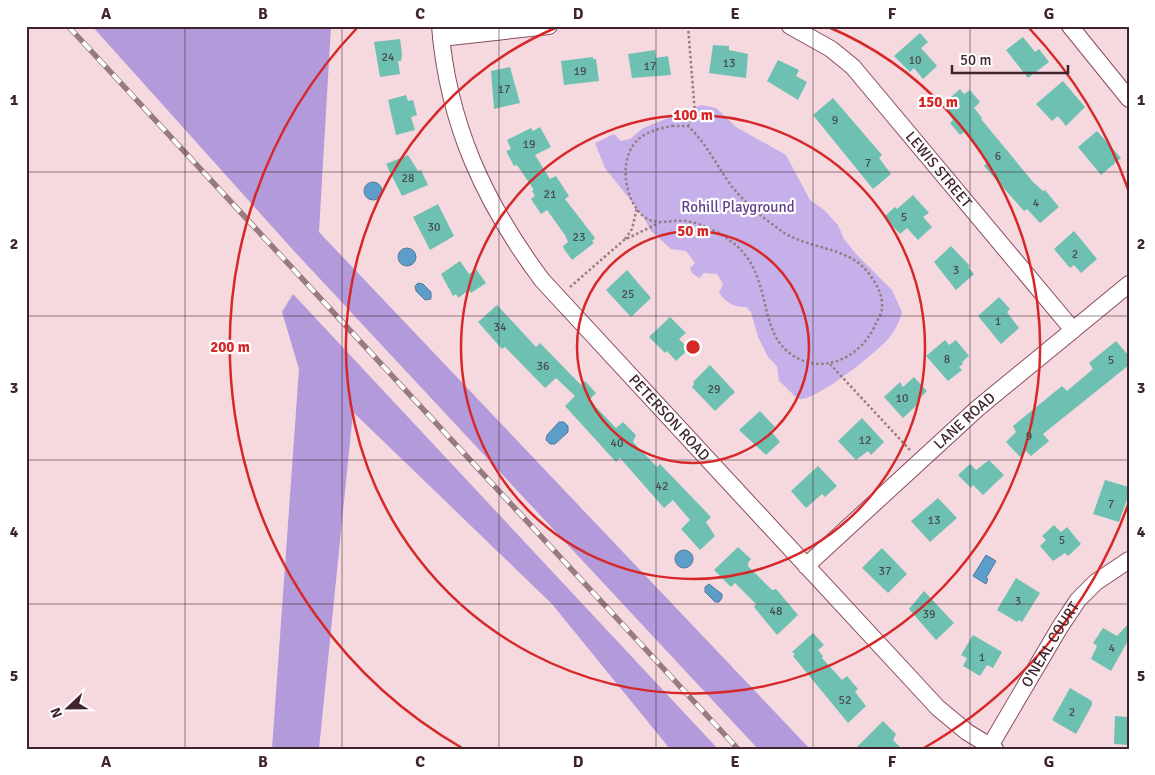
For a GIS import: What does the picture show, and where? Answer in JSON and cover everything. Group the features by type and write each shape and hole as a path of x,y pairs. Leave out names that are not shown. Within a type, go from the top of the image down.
{"street":[{"path":"440,32 549,26"},
{"name":"LEWIS STREET","path":"790,26 824,44 854,67 1073,330"},
{"path":"1070,26 1129,99"},
{"name":"PETERSON ROAD","path":"440,32 452,102 461,136 477,174 519,249 558,298 938,708 967,732 993,747"},
{"name":"LANE ROAD","path":"806,566 978,408 1129,284"},
{"name":"O'NEAL COURT","path":"993,747 1060,627 1078,600 1096,582 1129,560"}],"path":[{"path":"688,26 695,114 688,126"},
{"path":"624,240 659,223 685,221 722,234 740,249 759,278 773,334 788,352 809,364 830,364 847,358 874,329 883,307 880,291 868,272 852,257 786,234 762,216 728,181 714,155 688,126 672,126 659,129 640,138 631,149 625,185 629,197 643,216 659,223"},
{"path":"569,288 624,240 632,229 637,208"},
{"path":"830,364 910,450"}],"green space":[{"name":"Rohill Playground","path":"701,105 716,108 736,127 786,155 810,200 824,210 838,225 844,239 857,255 892,290 902,312 895,330 882,345 831,385 807,398 797,398 779,381 777,366 768,357 758,337 751,312 746,307 731,304 719,293 723,284 717,274 704,273 699,278 692,273 690,268 695,263 686,251 671,249 651,231 643,216 605,168 595,143 614,134 621,141 630,139 643,128"}],"shaded area":[{"path":"92,26 331,26 319,232 810,749 758,749 294,251"},
{"path":"293,294 718,749 670,749 552,604 353,412 319,749 272,749 299,369 282,312"}],"water":[{"path":"373,182 379,185 382,191 379,197 373,200 367,197 364,191 367,185"},
{"path":"407,248 413,251 416,257 413,263 407,266 401,263 398,257 401,251"},
{"path":"418,283 423,284 431,292 431,299 425,300 416,291 415,286"},
{"path":"559,422 564,422 568,426 568,432 555,444 550,444 546,440 547,435"},
{"path":"684,550 690,553 693,559 690,565 684,568 678,565 675,559 678,553"},
{"path":"986,555 996,561 986,578 988,579 986,584 973,576"},
{"path":"709,584 722,594 719,602 715,602 705,592 705,587"}],"building":[{"path":"920,33 928,42 921,48 937,66 923,79 914,68 910,72 894,56"},
{"path":"1023,37 1035,52 1039,49 1049,62 1028,78 1006,50"},
{"path":"400,39 402,54 401,61 398,61 400,74 380,77 374,42"},
{"path":"713,45 729,46 729,50 748,54 746,78 709,73"},
{"path":"655,50 656,58 668,56 671,75 632,78 628,54"},
{"path":"593,57 593,59 596,59 599,81 564,85 561,61"},
{"path":"778,60 799,70 796,76 807,82 798,100 767,81"},
{"path":"510,67 520,103 494,109 491,71"},
{"path":"1063,81 1085,107 1066,126 1058,116 1052,121 1036,104"},
{"path":"960,89 964,94 970,90 980,102 974,108 981,119 1033,182 1043,191 1045,190 1059,207 1040,223 1027,209 1024,211 984,166 988,162 964,132 960,135 950,123 953,120 942,105"},
{"path":"406,95 408,101 413,100 417,115 411,117 415,130 396,135 388,100"},
{"path":"833,98 882,155 879,158 891,174 873,189 813,115"},
{"path":"540,127 551,147 535,155 550,179 556,176 569,196 565,199 595,238 592,241 594,243 572,260 563,246 568,242 565,235 547,210 541,214 531,199 535,196 532,191 534,190 517,165 514,166 506,151 511,149 507,140 531,128 533,131"},
{"path":"1097,131 1121,158 1101,175 1078,147"},
{"path":"408,155 418,171 421,170 428,185 402,196 386,164"},
{"path":"913,195 929,213 923,217 932,227 918,240 907,228 900,234 884,217"},
{"path":"438,204 454,236 430,250 413,217"},
{"path":"1074,231 1097,259 1081,273 1074,265 1070,268 1054,249"},
{"path":"951,246 970,266 968,267 974,274 956,290 934,262"},
{"path":"460,261 469,274 476,269 486,283 471,293 469,290 458,298 456,294 453,296 441,274"},
{"path":"627,270 651,298 631,317 606,290"},
{"path":"999,297 1010,309 1007,312 1019,328 1001,344 978,316"},
{"path":"497,305 536,347 540,343 581,385 585,381 596,393 590,399 595,406 616,428 623,422 636,435 633,442 657,467 660,464 711,517 706,522 715,536 700,550 681,529 690,520 673,500 664,508 620,458 616,462 565,406 575,396 556,378 545,388 505,347 502,349 478,322"},
{"path":"670,317 686,333 679,339 689,349 676,361 649,337"},
{"path":"945,340 949,345 956,340 969,356 959,367 962,370 948,381 926,356"},
{"path":"1116,341 1129,356 1129,365 1043,434 1049,441 1031,456 1026,451 1020,457 1006,442 1016,432 1013,426 1062,386 1067,391 1093,369 1089,363"},
{"path":"710,365 735,392 715,411 692,387 693,382"},
{"path":"914,377 927,391 917,401 919,403 903,418 884,397 900,382 903,387"},
{"path":"760,411 775,427 771,431 780,442 766,455 739,430"},
{"path":"862,418 884,442 871,455 868,451 856,460 838,441"},
{"path":"989,460 1004,475 983,495 973,485 971,488 958,475 970,464 976,470"},
{"path":"818,466 837,486 825,497 822,494 806,508 791,491"},
{"path":"1105,480 1129,487 1129,494 1119,522 1093,514"},
{"path":"938,498 957,518 930,542 911,521"},
{"path":"1054,525 1061,532 1067,527 1081,544 1068,556 1065,553 1053,561 1040,546 1046,540 1042,536"},
{"path":"738,547 751,559 748,566 772,590 776,589 798,615 777,635 754,607 756,604 735,583 731,587 714,570"},
{"path":"882,548 907,574 888,593 862,568"},
{"path":"1016,578 1040,593 1022,622 1019,620 1017,622 997,610"},
{"path":"924,591 954,623 936,640 909,609"},
{"path":"1129,623 1129,639 1111,671 1091,659 1097,646 1093,643 1103,628 1117,636"},
{"path":"813,633 824,645 818,650 823,656 822,658 842,680 847,676 858,689 855,692 866,706 848,723 793,656 795,654 792,652"},
{"path":"973,635 1002,652 993,668 987,665 980,676 963,666 967,658 961,655"},
{"path":"1070,688 1092,701 1092,705 1076,734 1052,720"},
{"path":"1115,716 1129,717 1129,745 1114,744"},
{"path":"883,721 896,734 893,740 902,749 855,749"}],"railway":[{"path":"68,26 738,749"}]}
